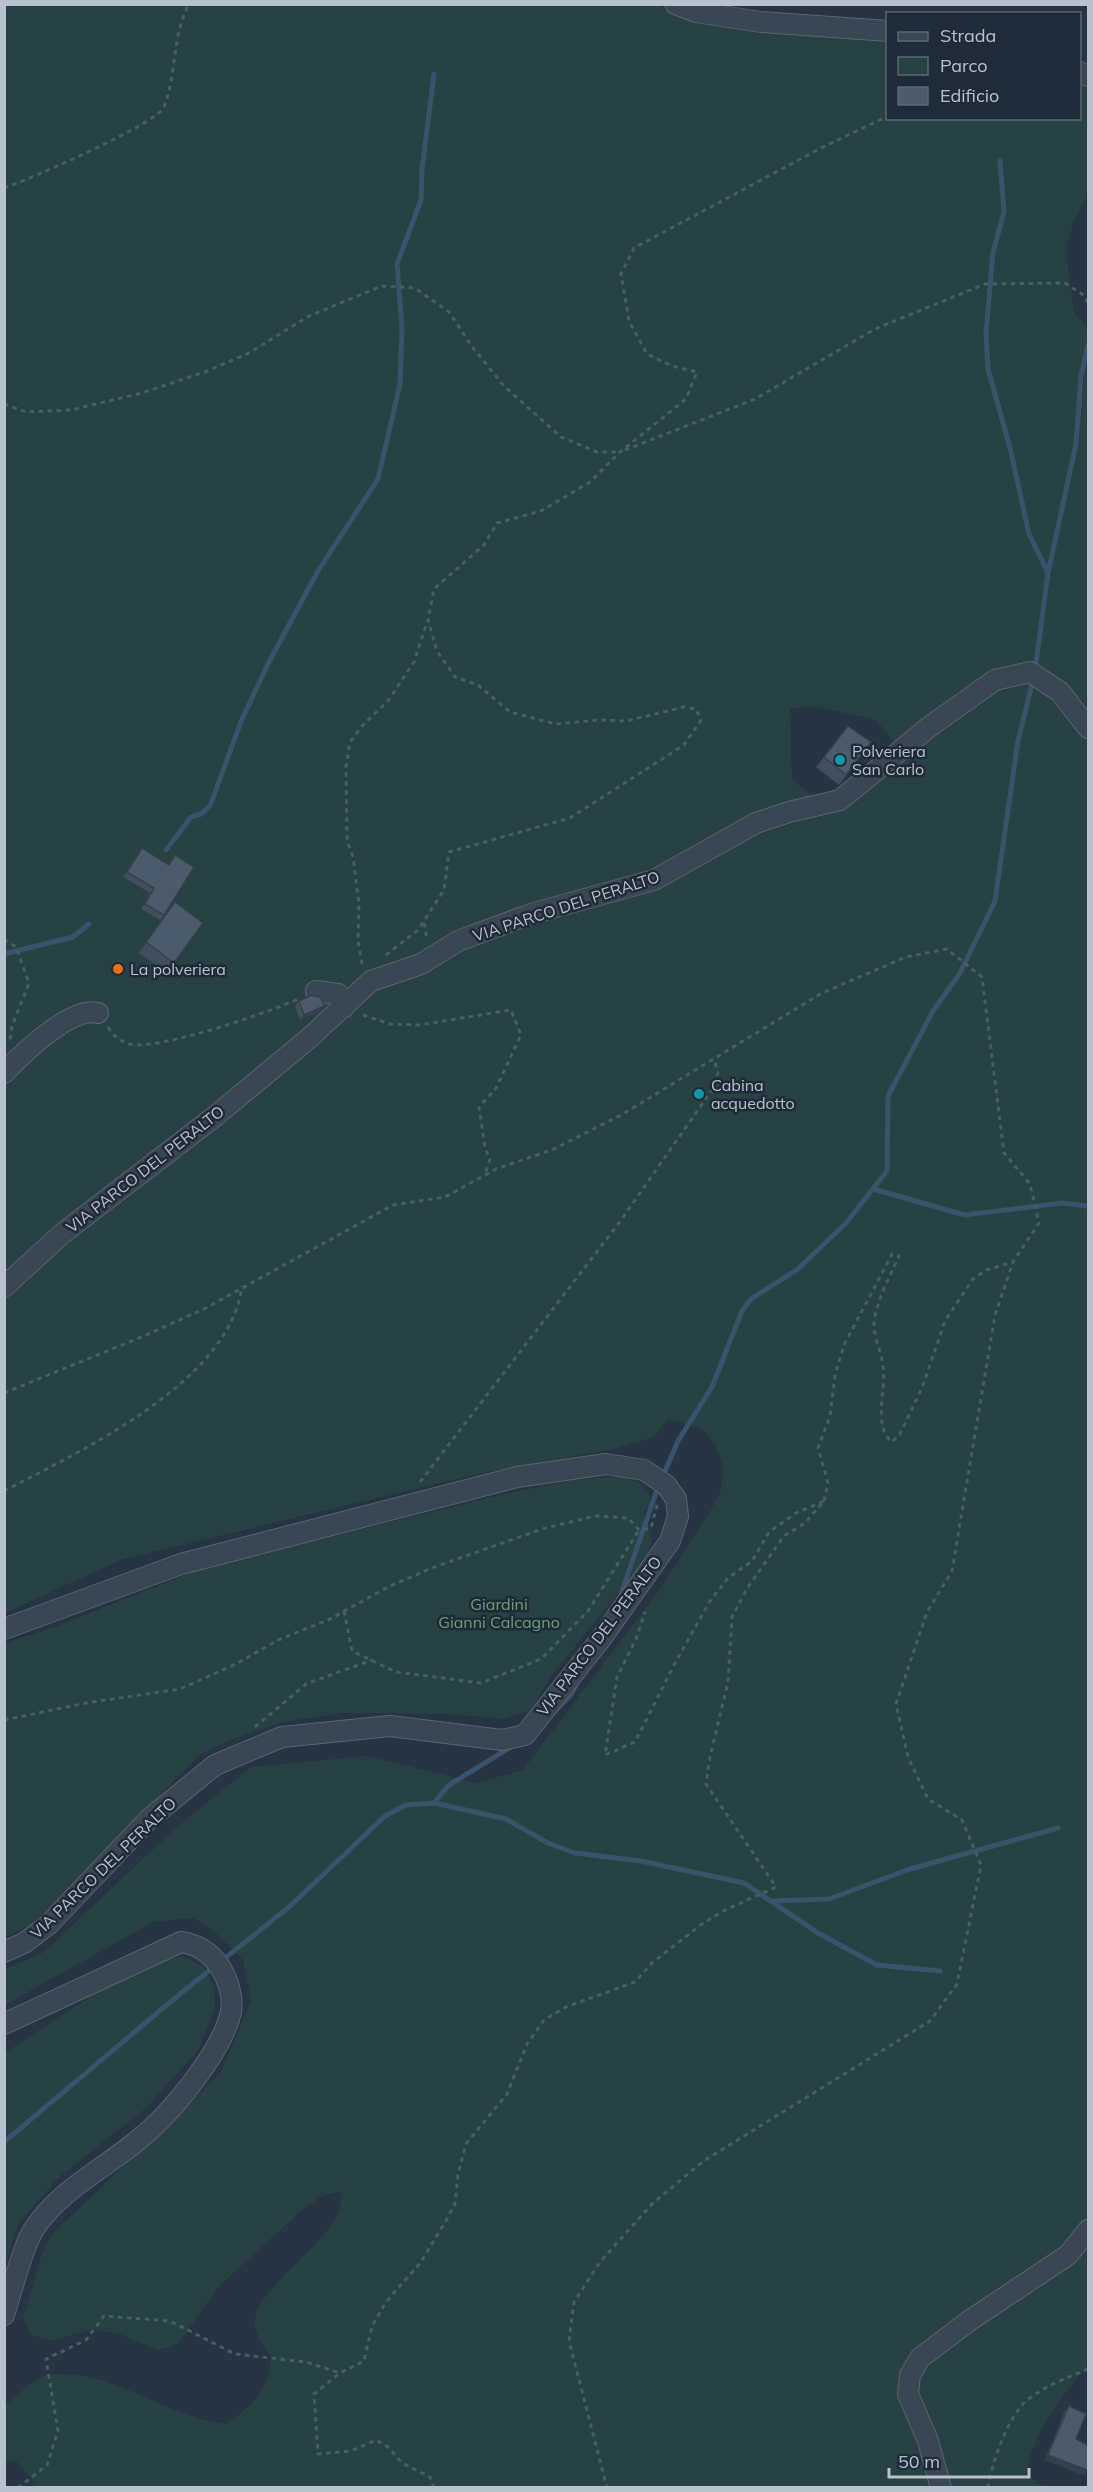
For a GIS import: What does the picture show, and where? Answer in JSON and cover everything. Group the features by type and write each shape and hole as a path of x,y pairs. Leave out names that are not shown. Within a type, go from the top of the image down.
{"street":[{"path":"675,4 696,12 761,22 886,31"},
{"name":"VIA PARCO DEL PERALTO","path":"4,1287 72,1226 214,1117 343,1008 371,981 421,964 458,941 534,913 654,880 756,823 789,812 840,800 921,734 995,680 1030,672 1060,692 1089,728"},
{"path":"316,991 338,994 343,1008"},
{"path":"5,1072 41,1036 81,1014 92,1011 98,1013"},
{"path":"4,1629 181,1564 517,1477 606,1464 644,1470 666,1485"},
{"name":"VIA PARCO DEL PERALTO","path":"4,1952 24,1943 48,1925 149,1819 215,1765 282,1737 390,1726 502,1740 525,1735 603,1636 670,1541 678,1516 676,1500 666,1485"},
{"path":"4,2024 181,1942 195,1944 207,1952 218,1964 230,1992 232,2009 227,2024 204,2067 168,2110 140,2139 56,2204 33,2229 4,2315"},
{"path":"941,2487 928,2441 908,2394 910,2375 921,2358 1068,2255 1089,2230"}],"path":[{"path":"4,188 29,180 146,123 163,109 180,21 189,4"},
{"path":"364,971 358,941 359,904 353,857 347,840 346,767 350,742 387,700 414,662 428,621 434,589 484,545 497,523 541,511 590,482 620,452 686,399 697,372 672,366 646,354 629,321 621,274 634,248 886,117"},
{"path":"4,404 26,411 71,410 142,393 206,372 249,353 309,316 382,286 416,288 449,312 473,348 504,386 561,437 597,452 620,452 755,399 875,328 985,284 1065,283 1082,294 1089,302"},
{"path":"424,921 444,890 449,852 570,818 684,745 701,720 696,709 684,708 626,721 556,724 510,712 478,685 455,677 437,651 428,621"},
{"path":"4,939 16,947 29,983 12,1026 5,1072"},
{"path":"4,1393 206,1308 242,1286 393,1205 445,1197 485,1174 555,1149 623,1114 822,993 906,957 947,949 982,977 1004,1153 1030,1184 1039,1223 1013,1262 995,1315 952,1571 927,1612 896,1704 908,1757 928,1799 962,1820 981,1865 957,1984 930,2021 702,2162 651,2205 600,2262 574,2302 569,2341 607,2487"},
{"path":"98,1013 115,1037 129,1044 140,1044 202,1032 275,1010 316,991"},
{"path":"343,1008 390,1024 419,1025 511,1010 521,1035 496,1088 479,1107 484,1148 490,1159 485,1174"},
{"path":"399,1509 619,1223 714,1087 718,1072 714,1060"},
{"path":"434,2487 429,2477 402,2463 388,2447 376,2440 351,2451 318,2454 314,2394 340,2373 364,2361 372,2326 386,2302 421,2262 447,2219 454,2204 458,2174 466,2144 507,2094 527,2044 544,2020 566,2007 635,1982 652,1963 702,1924 723,1911 776,1887 766,1870 751,1854 706,1784 728,1682 732,1617 748,1587 784,1536 805,1523 824,1501 828,1483 818,1448 830,1416 835,1374 844,1345 892,1254 899,1256 883,1287 874,1318 874,1329 883,1366 884,1386 881,1401 884,1432 892,1442 900,1434 922,1388 945,1321 973,1279 986,1270 1013,1262"},
{"path":"4,1491 102,1440 170,1393 221,1343 241,1300 242,1286"},
{"path":"344,1611 352,1651 396,1672 481,1683 541,1659 588,1611 639,1530 651,1528 654,1510 666,1485"},
{"path":"646,1608 636,1639 617,1677 605,1755 635,1742 695,1625 729,1578 752,1561 769,1532 796,1513 824,1501"},
{"path":"4,1720 86,1703 180,1689 206,1675 236,1664 278,1640 344,1611 410,1577 542,1529 595,1516 628,1518 639,1530"},
{"path":"258,1724 306,1684 372,1660"},
{"path":"18,2487 47,2464 58,2431 46,2359 86,2340 104,2316 170,2321 235,2354 306,2362 340,2373"},
{"path":"988,2487 990,2467 1023,2404 1052,2384 1089,2369"}],"green space":[{"path":"658,4 674,14 731,27 837,34 886,34 886,120 1081,120 1081,79 1088,86 1088,194 1074,220 1066,249 1074,312 1088,330 1088,2365 1049,2417 1029,2461 1027,2475 1041,2485 1052,2487 34,2487 31,2479 16,2461 5,2462 5,2407 31,2384 43,2377 71,2374 94,2378 182,2413 226,2424 252,2403 267,2379 271,2357 256,2330 255,2319 258,2308 278,2282 330,2226 339,2211 341,2191 320,2197 302,2210 218,2287 178,2344 158,2350 117,2333 93,2329 51,2341 31,2335 23,2316 42,2254 52,2234 220,2074 251,2001 243,1960 213,1930 193,1918 153,1922 5,2005 5,1969 44,1952 177,1827 251,1767 367,1756 476,1783 523,1770 658,1592 711,1510 721,1490 723,1467 716,1446 703,1429 668,1419 654,1437 610,1450 482,1473 123,1559 5,1613 5,5","holes":["813,706 876,720 907,757 833,811 792,780 790,709"]},
{"name":"Giardini Gianni Calcagno","path":"618,1476 640,1483 649,1492 650,1505 643,1513 651,1535 647,1558 551,1676 535,1704 528,1711 504,1719 450,1714 341,1713 284,1722 237,1737 199,1755 59,1900 29,1925 5,1937 5,1643 44,1631 201,1569 512,1492 576,1480"},
{"path":"182,1956 203,1966 214,1985 215,2009 198,2050 146,2108 59,2177 18,2224 5,2266 5,2053 90,1997 135,1973"}],"building":[{"name":"Polveriera San Carlo","path":"848,726 871,742 846,775 824,757"},
{"path":"142,848 169,865 175,855 194,867 164,915 145,904 154,888 127,872"},
{"path":"175,902 203,923 174,963 146,942"},
{"path":"312,995 321,998 324,1006 304,1015 299,1001"},
{"path":"1069,2406 1086,2414 1076,2439 1089,2446 1087,2470 1048,2455"}],"waterway":[{"path":"166,850 191,817 201,814 210,806 242,719 269,662 318,571 378,479 400,384 402,328 397,264 421,200 422,169 434,74"},
{"path":"1000,161 1004,212 993,252 986,333 988,369 1010,448 1029,534 1048,573"},
{"path":"1035,671 1048,573 1076,444 1081,376 1088,345"},
{"path":"620,1597 657,1490 678,1441 712,1387 742,1311 751,1299 798,1269 846,1223 887,1171 888,1096 933,1011 960,973 995,901 1018,741 1033,680"},
{"path":"4,954 73,937 89,924"},
{"path":"873,1189 965,1215 1062,1203 1088,1206"},
{"path":"555,1711 571,1695 577,1683"},
{"path":"434,1803 449,1785 514,1745"},
{"path":"4,2142 175,1998 289,1907 385,1816 406,1805 434,1803 506,1819 548,1843 575,1853 641,1861 744,1883 818,1933 877,1965 940,1971"},
{"path":"773,1901 829,1899 910,1869 1058,1828"}],"place":[{"name":"Polveriera San Carlo","path":"840,760"},
{"name":"La polveriera","path":"118,969"},
{"name":"Cabina acquedotto","path":"699,1094"}]}
